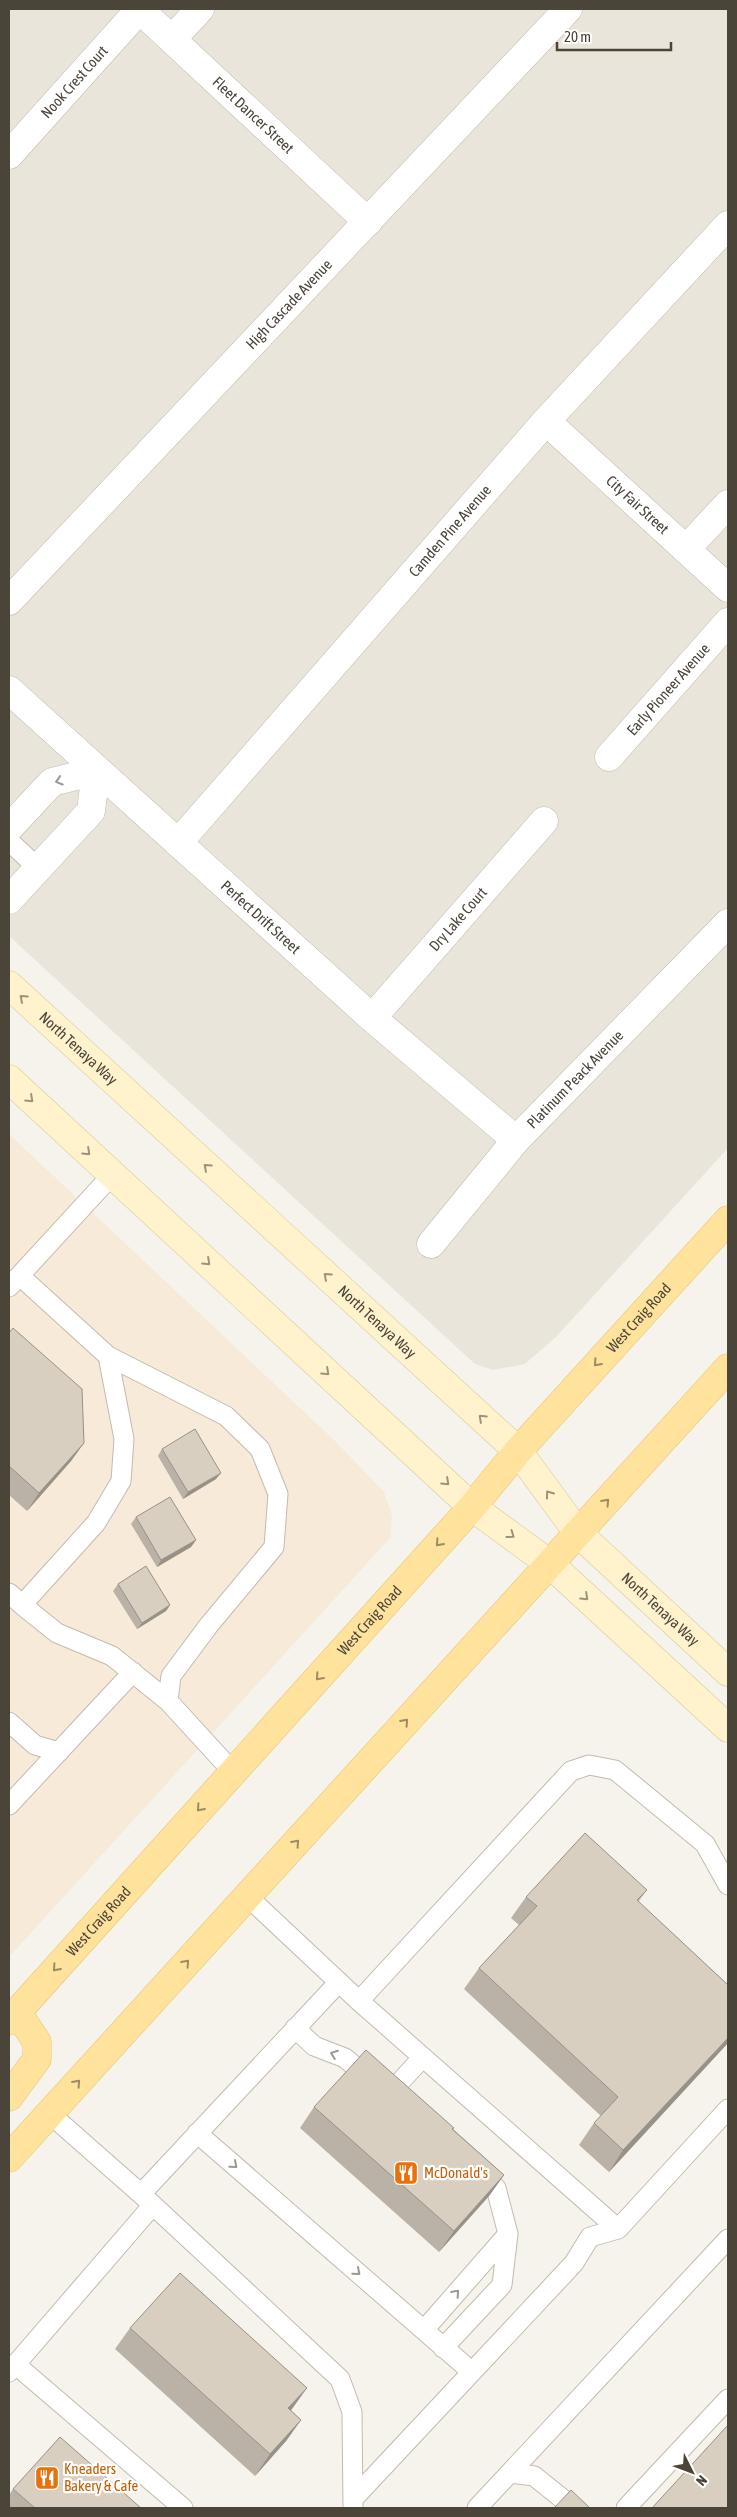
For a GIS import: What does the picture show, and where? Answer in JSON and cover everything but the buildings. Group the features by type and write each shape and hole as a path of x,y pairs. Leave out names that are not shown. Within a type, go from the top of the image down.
{"main road":[{"name":"North Tenaya Way","path":"9,985 518,1451 578,1533 728,1672"},
{"path":"9,1080 472,1507 550,1564 728,1728"},
{"name":"West Craig Road","path":"11,2012 233,1772 472,1507 518,1451 728,1220"},
{"path":"9,2158 728,1368"},
{"path":"9,2097 37,2059 38,2042 11,2012"}],"street":[{"name":"Fleet Dancer Street","path":"139,9 368,222"},
{"name":"Nook Crest Court","path":"9,155 139,9"},
{"path":"172,39 200,9"},
{"name":"High Cascade Avenue","path":"9,601 568,9"},
{"name":"Camden Pine Avenue","path":"178,843 546,421 728,225"},
{"name":"City Fair Street","path":"546,421 728,588"},
{"path":"686,549 728,504"},
{"name":"Early Pioneer Avenue","path":"609,757 728,622"},
{"name":"Perfect Drift Street","path":"9,690 96,771 372,1018 516,1140"},
{"path":"9,828 52,782 96,771 91,811 9,900"},
{"name":"Dry Lake Court","path":"372,1018 544,821"},
{"name":"Platinum Peack Avenue","path":"431,1244 516,1140 728,923"}],"lane":[{"path":"9,841 38,868"},
{"path":"112,1175 14,1282 108,1356 226,1416 260,1449 278,1494 274,1547 209,1625 171,1676 168,1701"},
{"path":"108,1356 124,1439 121,1481 96,1523 15,1599 57,1633 112,1656 133,1672 168,1701 233,1772"},
{"path":"9,1805 133,1672"},
{"path":"9,1722 35,1745 59,1752"},
{"path":"359,2001 570,1771 589,1765 615,1770 705,1844 728,1884"},
{"path":"247,1896 359,2001 618,2229"},
{"path":"183,2508 12,2368 147,2200 197,2133 339,1982"},
{"path":"295,2028 314,2046 344,2058 402,2107"},
{"path":"388,2095 423,2057"},
{"path":"353,2503 574,2263 590,2237 618,2229 728,2109"},
{"path":"49,2113 147,2200 340,2379 352,2412 353,2503"},
{"path":"197,2133 472,2372"},
{"path":"443,2348 502,2285 508,2234 496,2188 460,2157"},
{"path":"424,2330 508,2234"},
{"path":"477,2508 728,2239"},
{"path":"626,2508 728,2399"},
{"path":"510,2473 534,2476 574,2508"}],"shaded area":[{"path":"9,9 728,9 728,1148 556,1337 525,1364 493,1370 475,1364 9,936"},
{"path":"9,1134 334,1440 384,1492 392,1516 390,1538 9,1957"}],"place":[{"name":"McDonald's","path":"406,2173"},
{"name":"Kneaders Bakery & Cafe","path":"47,2478"}]}
